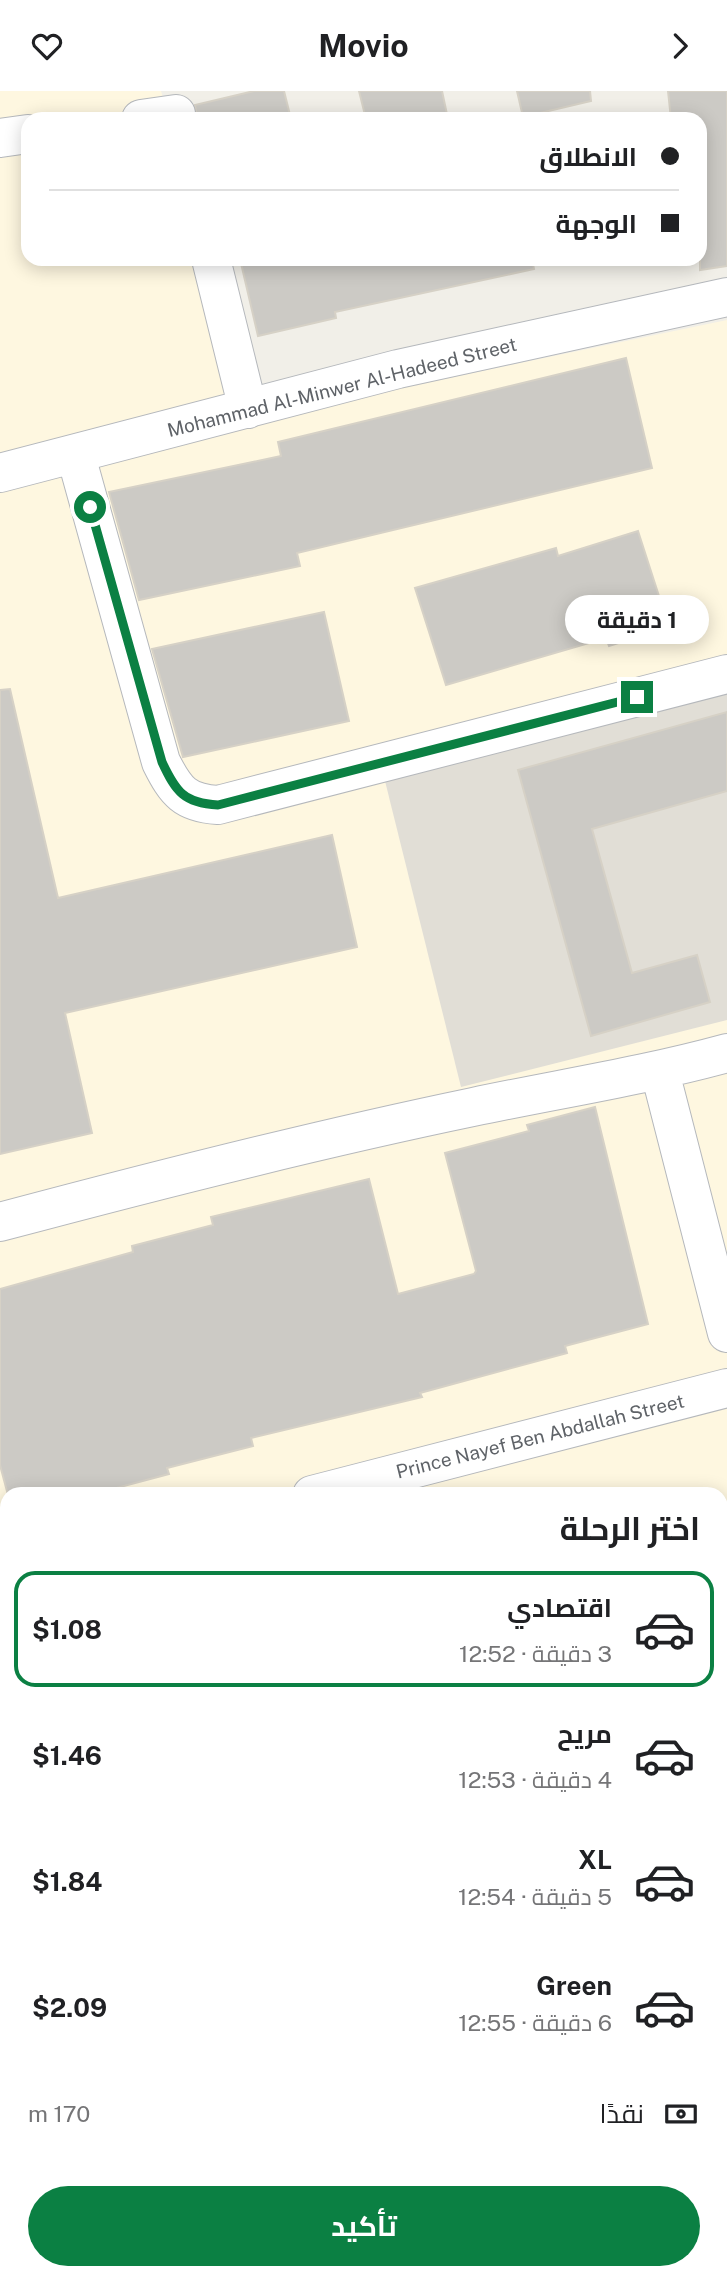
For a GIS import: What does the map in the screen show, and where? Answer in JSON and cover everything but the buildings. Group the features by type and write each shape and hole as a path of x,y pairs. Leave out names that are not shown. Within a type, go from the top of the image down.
{"street":[{"path":"0,138 21,135"},
{"path":"213,266 248,409"},
{"name":"Mohammad Al-Minwer Al-Hadeed Street","path":"0,473 76,456 398,369 727,297"},
{"path":"76,456 162,762 181,793 197,804 218,805 727,674"},
{"path":"0,1222 242,1158 473,1107 660,1072 727,1053"},
{"path":"660,1072 727,1333"},
{"name":"Prince Nayef Ben Abdallah Street","path":"343,1487 727,1388"}],"shaded area":[{"path":"0,91 161,91 167,112 21,112 21,266 209,266 251,419 727,320 727,1487 0,1487"},
{"path":"727,693 727,1020 461,1087 384,777"}],"route":[{"path":"90,507 162,762 181,793 197,804 218,805 637,697"}]}
